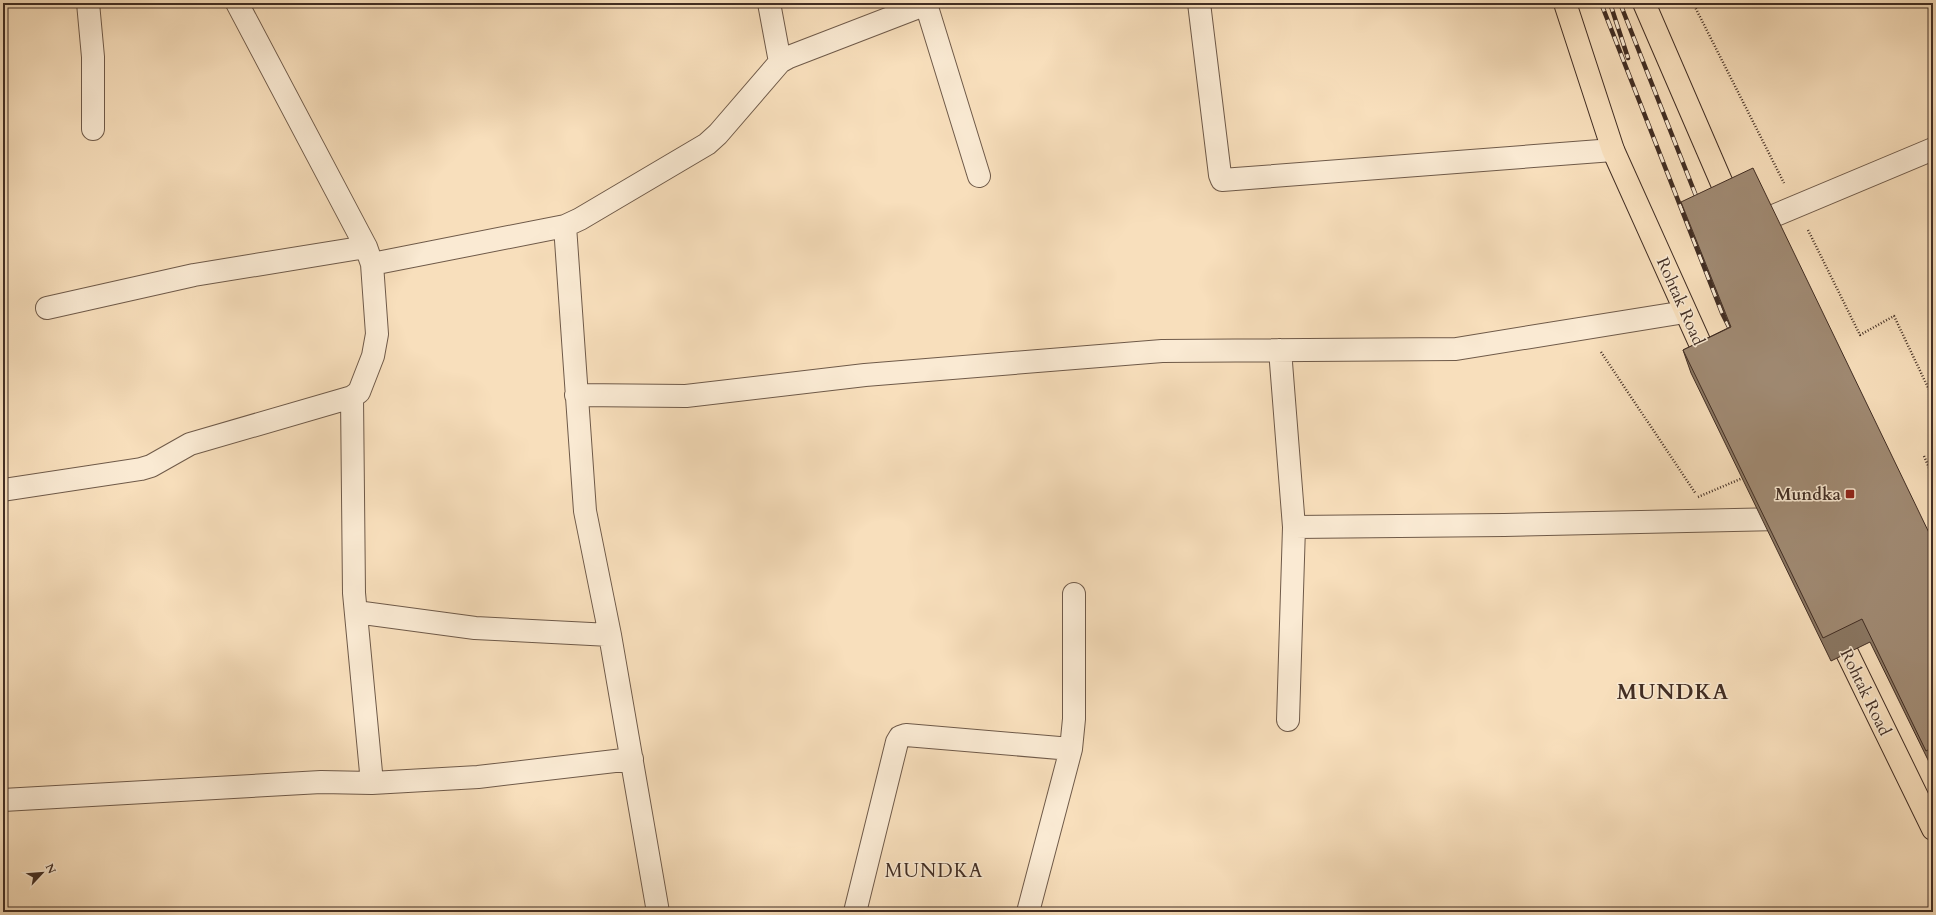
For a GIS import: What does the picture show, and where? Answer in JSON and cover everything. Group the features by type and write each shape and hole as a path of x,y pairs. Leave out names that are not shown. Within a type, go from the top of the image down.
{"highway":[{"name":"Rohtak Road","path":"1565,3 1613,150 1685,312 1722,390"},
{"path":"1644,3 1751,228"},
{"path":"1772,497 1792,540"},
{"name":"Rohtak Road","path":"1826,610 1933,828"}],"street":[{"path":"88,3 93,58 93,129"},
{"path":"3,490 141,469 151,466 190,444 352,397 359,392 373,356 377,334 369,256 237,3"},
{"path":"769,3 780,62"},
{"path":"1199,3 1220,175 1222,180 1613,150"},
{"path":"48,308 194,275 369,256 565,226 580,219 707,144 718,134 780,62 789,57 928,4 979,176"},
{"path":"1751,228 1933,149"},
{"path":"565,226 584,511 610,635 658,912"},
{"path":"576,395 686,396 865,375 1138,353 1280,350 1456,349 1584,327 1685,312"},
{"path":"1280,350 1294,527 1288,720"},
{"path":"352,397 354,593 372,783"},
{"path":"1294,527 1504,525 1782,519"},
{"path":"1028,912 1071,749 1074,719 1074,594"},
{"path":"356,612 475,628 610,635"},
{"path":"855,912 897,742 900,737 906,735 1071,749"},
{"path":"3,800 314,783 372,783 478,778 632,759"}],"path":[{"path":"1584,327 1698,497 1747,476"},
{"path":"1924,456 1933,478"}],"building":[{"path":"1753,168 1933,541 1933,747 1926,751 1862,619 1823,638 1683,350 1731,327 1681,202"}],"railway":[{"path":"1601,3 1722,313 1734,337"},
{"path":"1610,3 1628,58"},
{"path":"1620,3 1700,206"}],"place":[{"name":"Mundka","path":"1850,494"}],"district":[{"name":"MUNDKA","path":"1673,692"},
{"name":"MUNDKA","path":"934,870"}]}
